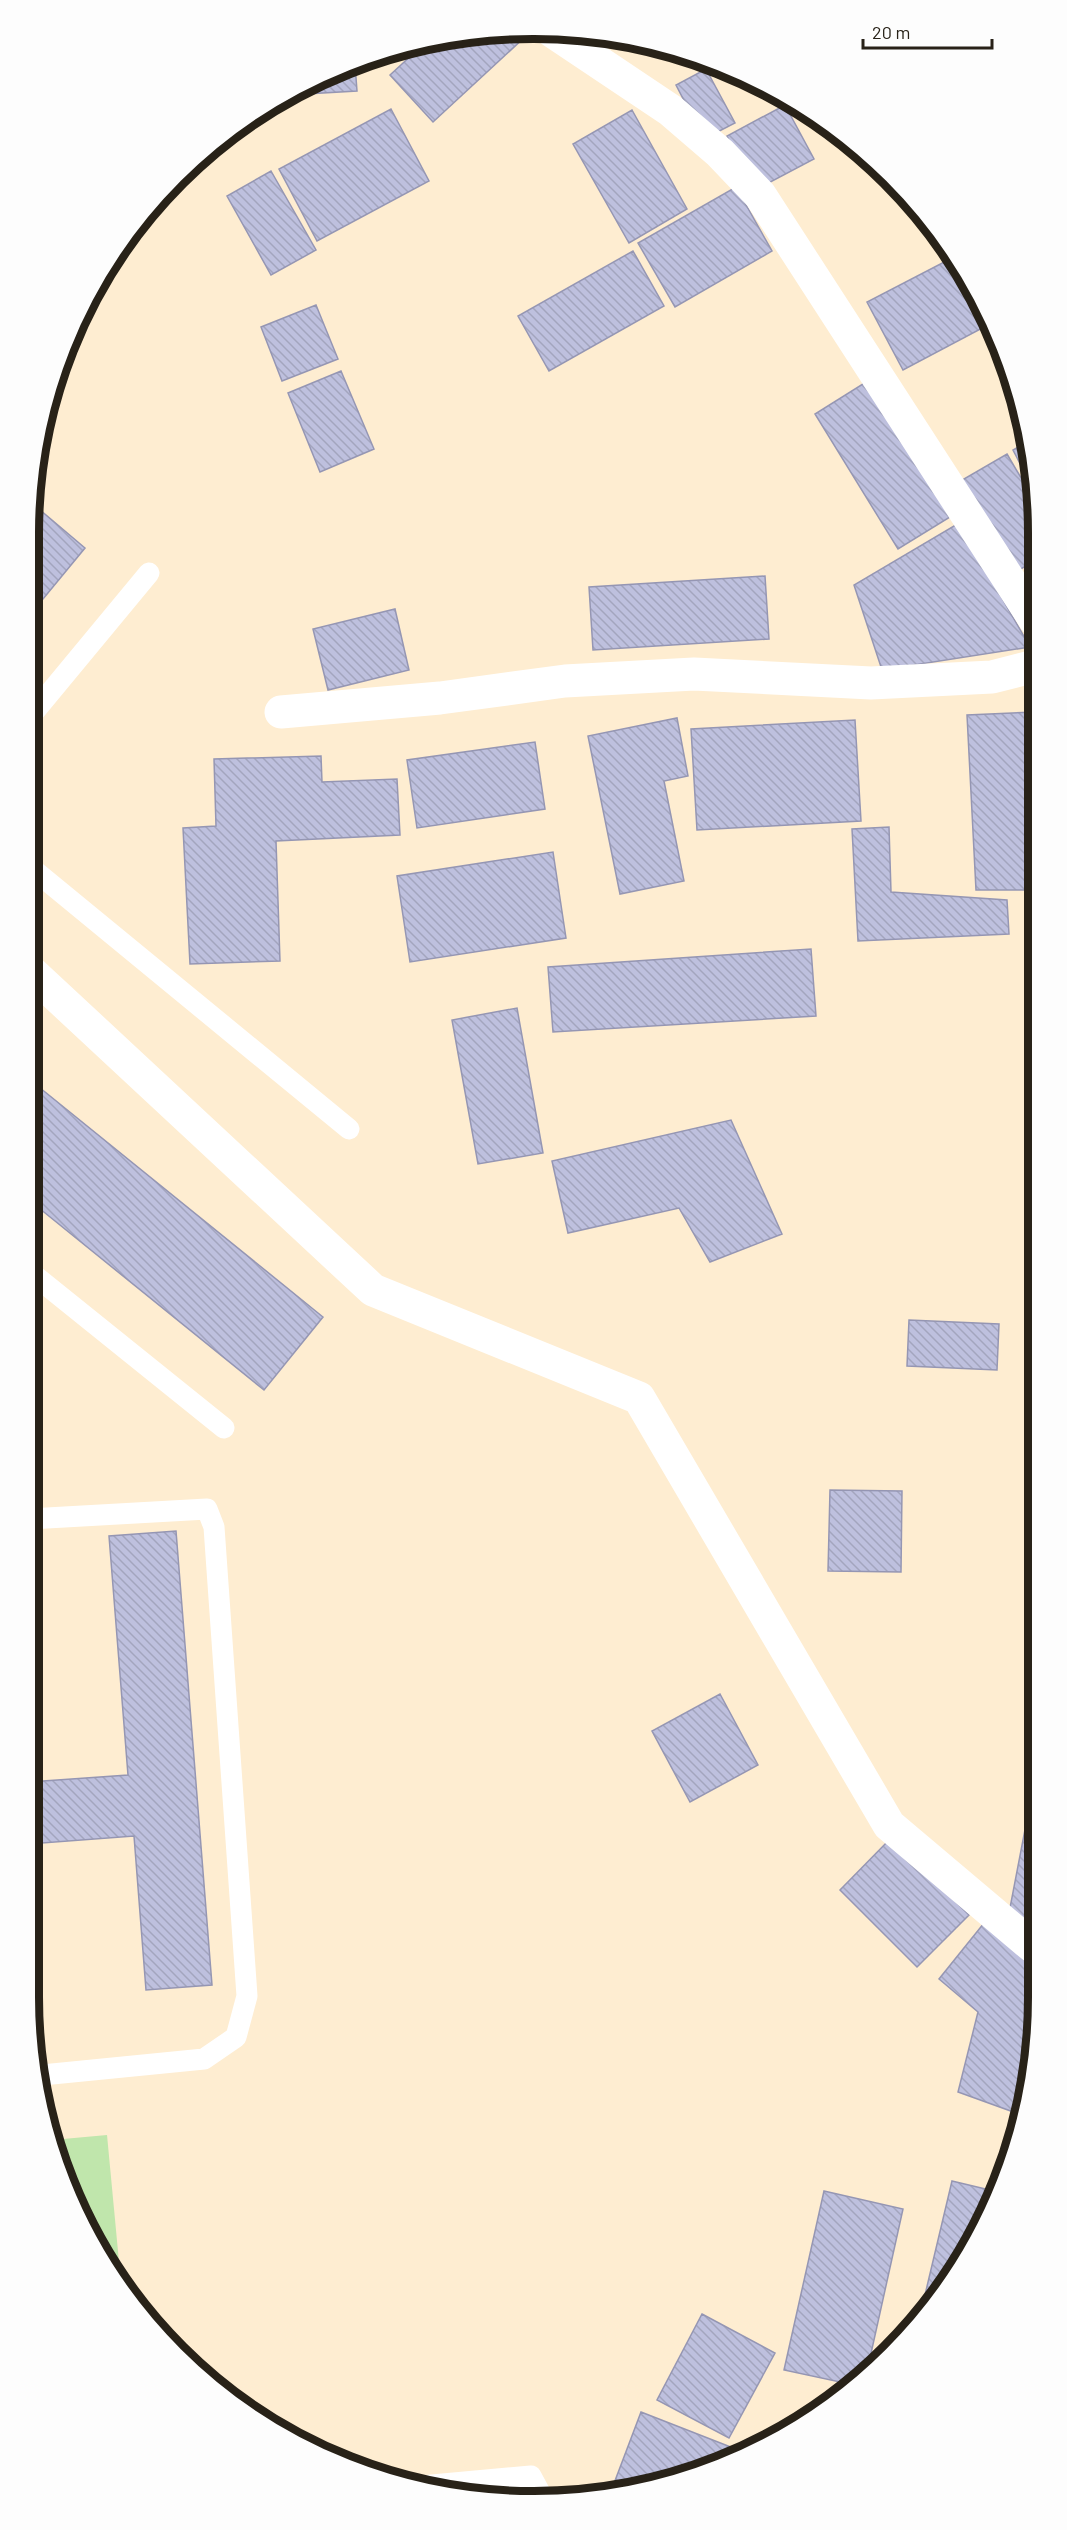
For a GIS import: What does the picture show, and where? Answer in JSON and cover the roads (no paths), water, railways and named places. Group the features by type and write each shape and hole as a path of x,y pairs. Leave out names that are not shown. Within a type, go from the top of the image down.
{"street":[{"path":"565,40 669,110 720,153 760,195 1028,609"},
{"path":"281,712 440,698 565,681 694,675 870,683 992,677 1028,668"},
{"path":"39,980 373,1290 639,1398 889,1825 1028,1943"}],"lane":[{"path":"39,705 149,573"},
{"path":"39,875 349,1129"},
{"path":"39,1280 224,1428"},
{"path":"39,1518 207,1509 214,1527 247,1996 236,2037 204,2059 46,2076"},
{"path":"449,2483 531,2476 539,2491"}]}
